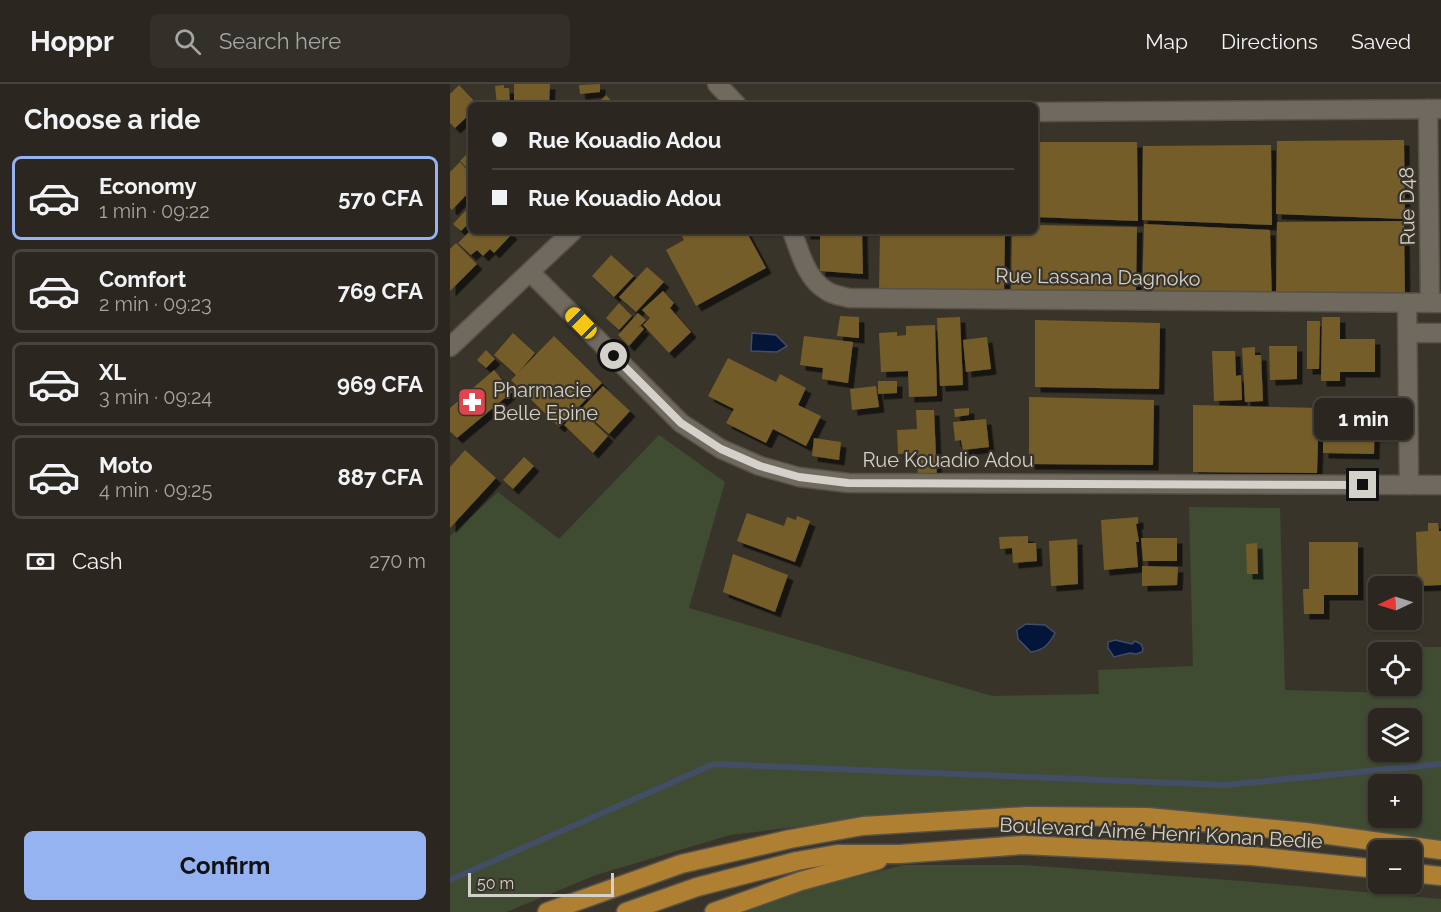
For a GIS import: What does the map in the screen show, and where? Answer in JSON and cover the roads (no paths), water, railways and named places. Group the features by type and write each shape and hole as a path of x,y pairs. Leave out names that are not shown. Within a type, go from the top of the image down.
{"highway":[{"name":"Boulevard Aimé Henri Konan Bedie","path":"546,912 681,864 789,839 863,826 1027,816 1147,817 1306,832 1441,850"},
{"name":"Boulevard Aimé Henri Konan Bedie","path":"626,912 697,887 797,861 837,854 900,854 1023,845 1252,856 1368,868"},
{"path":"714,912 801,881 900,854"},
{"path":"1422,874 1441,876"}],"street":[{"path":"717,84 734,102"},
{"path":"1038,112 1435,109"},
{"name":"Rue D48","path":"1435,109 1436,302"},
{"path":"450,347 570,234"},
{"name":"Rue Lassana Dagnoko","path":"793,234 812,279 828,292 849,298 1436,302"},
{"name":"Rue Kouadio Adou","path":"531,273 681,423 721,449 760,466 799,477 848,483 1441,485"},
{"path":"1407,303 1410,485"},
{"path":"1408,333 1441,333"}],"water":[{"path":"752,333 776,335 787,346 777,352 751,351"},
{"path":"1026,624 1045,625 1055,633 1045,646 1031,652 1018,639 1017,630"},
{"path":"1115,640 1132,644 1135,641 1141,644 1142,652 1114,657 1108,648 1108,642"}],"waterway":[{"path":"450,880 714,764 1225,785 1441,764"}],"place":[{"name":"Pharmacie Belle Epine","path":"472,402"}]}
